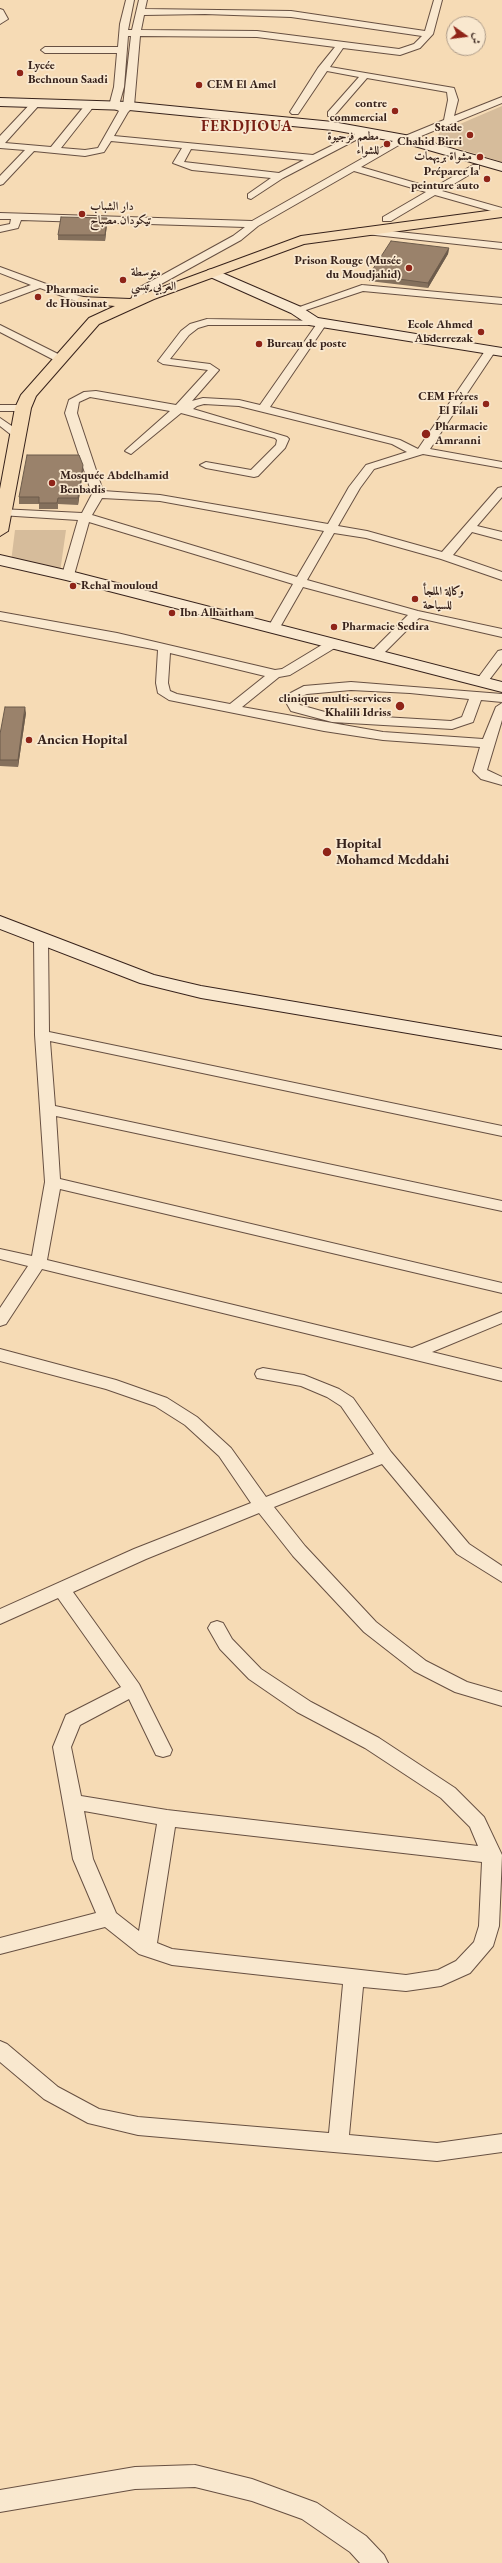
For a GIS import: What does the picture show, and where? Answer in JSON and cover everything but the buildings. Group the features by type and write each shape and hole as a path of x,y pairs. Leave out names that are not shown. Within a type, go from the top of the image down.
{"main road":[{"path":"0,102 122,108 308,123 366,132 502,167"},
{"path":"397,140 502,175"},
{"path":"0,531 2,512 23,408 29,395 94,321 124,306 301,240 502,212"},
{"path":"213,273 296,310 318,322 496,351"},
{"path":"80,300 124,306"},
{"path":"80,300 94,321"},
{"path":"0,560 68,575 273,629 376,654 479,689 502,687"},
{"path":"0,922 155,981 201,992 502,1043"}],"street":[{"path":"122,108 119,87 121,50 130,0"},
{"path":"0,144 54,150 96,152 101,150 122,108 143,0"},
{"path":"123,33 257,34 342,43 400,52 417,46 429,34 438,0"},
{"path":"140,12 205,11 290,14 429,34"},
{"path":"0,12 4,19 0,21"},
{"path":"295,112 323,68 342,43"},
{"path":"45,50 121,50"},
{"path":"323,68 450,90 453,100 448,122"},
{"path":"331,114 365,75"},
{"path":"0,270 80,300 124,306 138,293 237,238 254,224 353,168 397,140 448,122 502,100"},
{"path":"0,144 36,103"},
{"path":"54,150 89,106"},
{"path":"251,196 280,176 312,158 366,132"},
{"path":"108,138 312,158"},
{"path":"188,146 177,161 178,163 192,167 280,176"},
{"path":"0,182 32,148"},
{"path":"387,219 476,167"},
{"path":"353,168 502,212"},
{"path":"0,216 254,224"},
{"path":"0,229 14,226 17,217"},
{"path":"359,231 502,246"},
{"path":"0,300 40,285"},
{"path":"296,310 362,288 375,288 502,301"},
{"path":"182,410 214,370 210,367 163,361 185,333 194,326 207,322 318,322"},
{"path":"264,409 318,322"},
{"path":"0,328 60,359"},
{"path":"273,629 355,487 370,467 420,451 496,351"},
{"path":"68,575 80,527 98,494 71,413 74,400 88,394 96,394 182,410 279,436 283,442 254,474 206,465"},
{"path":"131,451 182,410 203,401 239,403 396,442 420,451 502,465"},
{"path":"0,408 23,408"},
{"path":"0,420 18,435"},
{"path":"445,556 502,490"},
{"path":"98,494 160,498 374,537 445,556 502,576"},
{"path":"2,512 85,517 300,582 416,614 502,633"},
{"path":"470,528 502,536"},
{"path":"376,654 416,614"},
{"path":"0,616 53,624 164,647 275,674 286,672 334,643"},
{"path":"164,647 162,683 164,693 173,697 383,736 452,742 487,742"},
{"path":"502,654 479,689 468,719 452,725 332,718 294,708 288,697 304,690 351,686 479,689 502,698"},
{"path":"232,709 275,674"},
{"path":"502,707 487,742 480,771 486,776 502,781"},
{"path":"0,1320 39,1262 53,1182 46,1109 42,1035 40,938"},
{"path":"42,1035 502,1131"},
{"path":"46,1109 502,1206"},
{"path":"53,1182 502,1288"},
{"path":"0,1254 39,1262 502,1375"},
{"path":"415,1354 502,1317"},
{"path":"0,1355 110,1384 161,1402 191,1420 225,1452 262,1505 299,1551 370,1627 420,1666 461,1687 502,1699"},
{"path":"263,1374 304,1381 333,1392 347,1402 385,1456 464,1549 502,1575"},
{"path":"0,1617 140,1554 385,1456"},
{"path":"61,1589 133,1689 163,1750"},
{"path":"133,1689 73,1720 62,1747 83,1859 108,1918 146,1948 172,1957 354,1979 406,1983 441,1978 463,1967 483,1946 489,1926 492,1855 477,1822 448,1792 372,1743 304,1707 255,1674 226,1644 217,1628"},
{"path":"72,1802 167,1818 492,1855"},
{"path":"146,1948 167,1818"},
{"path":"0,1946 108,1918"},
{"path":"338,2145 354,1979"},
{"path":"0,2050 51,2093 95,2117 138,2126 338,2145 437,2152 502,2143"},
{"path":"0,2501 134,2478 195,2476 252,2490 310,2511 358,2544 376,2563"}],"shaded area":[{"name":"Stade Chahid Birri","path":"502,106 502,162 457,148 460,146 446,142 438,137 439,133"},
{"path":"15,530 66,530 60,572 11,562"}],"place":[{"name":"Lycée Bechnoun Saadi","path":"20,73"},
{"name":"CEM El Amel","path":"199,85"},
{"name":"contre commercial","path":"395,111"},
{"name":"Stade Chahid Birri","path":"470,135"},
{"name":"مطعم فرجيوة للشواء","path":"387,144"},
{"name":"مشواة بريهمات","path":"480,157"},
{"name":"Préparer la peinture auto","path":"487,179"},
{"name":"دار الشباب تيكودان مصباح","path":"82,214"},
{"name":"Prison Rouge (Musée du Moudjahid)","path":"409,268"},
{"name":"متوسطة العربي تبسي","path":"123,280"},
{"name":"Pharmacie de Housinat","path":"38,297"},
{"name":"Ecole Ahmed Abderrezak","path":"481,332"},
{"name":"Bureau de poste","path":"259,344"},
{"name":"CEM Frères El Filali","path":"486,404"},
{"name":"Pharmacie Amranni","path":"426,434"},
{"name":"Mosquée Abdelhamid Benbadis","path":"52,483"},
{"name":"Rehal mouloud","path":"73,586"},
{"name":"وكالة الملجأ للسياحة","path":"415,599"},
{"name":"Ibn Alhaitham","path":"172,613"},
{"name":"Pharmacie Sedira","path":"334,627"},
{"name":"clinique multi-services Khalili Idriss","path":"400,706"},
{"name":"Ancien Hopital","path":"29,740"},
{"name":"Hopital Mohamed Meddahi","path":"327,852"}],"district":[{"name":"FERDJIOUA","path":"247,127"}]}
